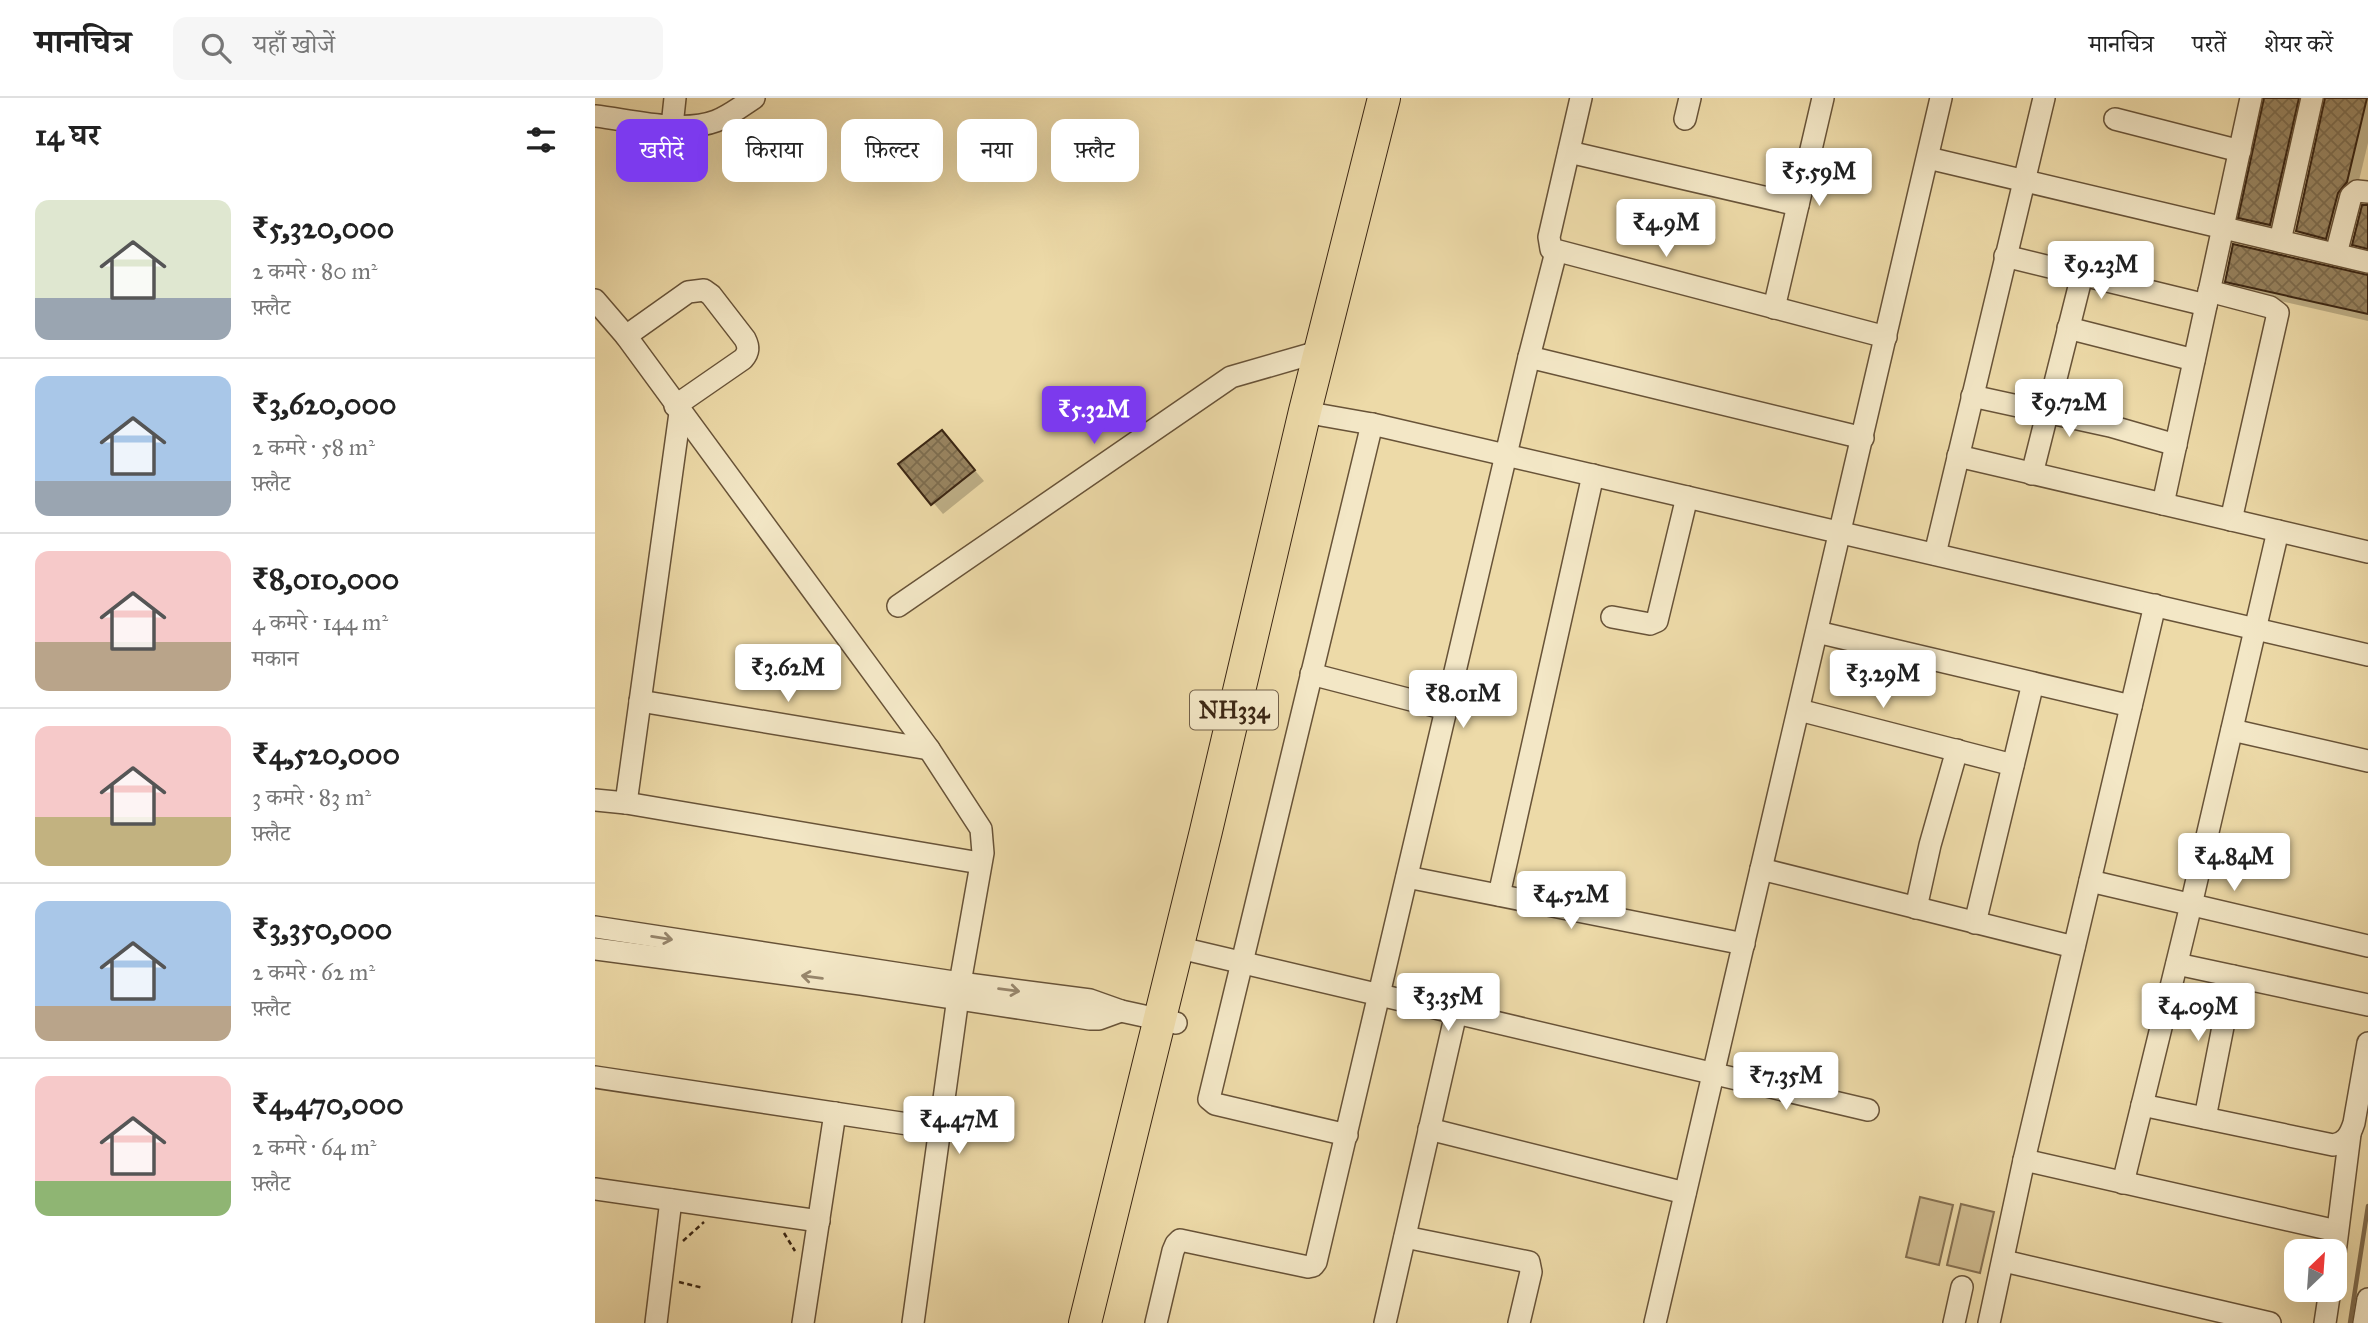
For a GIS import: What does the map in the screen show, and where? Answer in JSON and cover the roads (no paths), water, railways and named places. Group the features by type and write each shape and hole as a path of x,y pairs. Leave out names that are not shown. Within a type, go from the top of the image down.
{"highway":[{"name":"NH334","path":"1103,1323 1305,411 1384,98"},
{"name":"NH334","path":"1086,1323 1168,1021 1193,951 1321,415 1401,98"}],"street":[{"path":"673,119 675,98"},
{"path":"708,123 754,98"},
{"path":"1581,98 1549,237 1551,249 1886,337"},
{"path":"1774,308 1823,98"},
{"path":"1655,1323 1941,98"},
{"path":"1935,554 2043,98"},
{"path":"2163,504 2251,98"},
{"path":"2280,241 2312,98"},
{"path":"595,116 618,119"},
{"path":"2115,120 2240,151"},
{"path":"1569,152 1798,205"},
{"path":"1928,158 2368,262"},
{"path":"2336,254 2351,197 2357,191 2368,192"},
{"path":"1156,1323 1175,1244 1180,1240 1308,1267 1313,1266 1319,1256 1529,357 1556,252"},
{"path":"2005,256 2082,275 2270,307 2278,313 2231,520"},
{"path":"2032,474 2082,275"},
{"path":"626,336 688,292 704,290 711,295 745,339 748,347 748,353 743,359 678,409 626,803"},
{"path":"595,300 626,336 929,749 981,829 983,841 980,863 959,991 913,1323"},
{"path":"2068,328 2194,360"},
{"path":"898,606 1231,377 1321,351"},
{"path":"1529,357 1863,438"},
{"path":"1972,396 2176,444"},
{"path":"1321,415 1373,424 2368,654"},
{"path":"1347,1135 1215,1104 1209,1099 1373,424"},
{"path":"1958,456 2368,552"},
{"path":"1499,895 1593,475"},
{"path":"1612,617 1650,624 1657,621 1687,497"},
{"path":"2123,1183 2278,531"},
{"path":"1989,1323 2024,1160 2155,605"},
{"path":"1817,632 2131,706"},
{"path":"1311,674 1446,709"},
{"path":"1975,922 2033,683"},
{"path":"640,701 929,749"},
{"path":"1799,710 2013,765"},
{"path":"2232,730 2368,761"},
{"path":"1916,908 1930,845 1957,750"},
{"path":"595,800 980,863"},
{"path":"1761,869 2074,947"},
{"path":"1407,877 1744,944"},
{"path":"2090,881 2368,946"},
{"path":"595,927 959,991"},
{"path":"595,949 861,984 1090,1000 1121,1011 1168,1021"},
{"path":"1193,951 1868,1110"},
{"path":"2176,964 2368,1005"},
{"path":"2205,1118 2233,976"},
{"path":"1385,1323 1456,1013"},
{"path":"2336,1239 2350,1134 2368,1043"},
{"path":"595,1077 941,1129"},
{"path":"2142,1105 2333,1145 2340,1144 2350,1134"},
{"path":"803,1323 835,1113"},
{"path":"1429,1129 1685,1193"},
{"path":"2024,1160 2337,1231"},
{"path":"595,1189 818,1221"},
{"path":"656,1323 671,1200"},
{"path":"1405,1237 1529,1262 1531,1272 1519,1323"},
{"path":"2004,1261 2270,1323"},
{"path":"1954,1323 1962,1287"},
{"path":"2325,1323 2328,1302"}],"waterway":[{"path":"2350,1323 2368,1206"}]}
